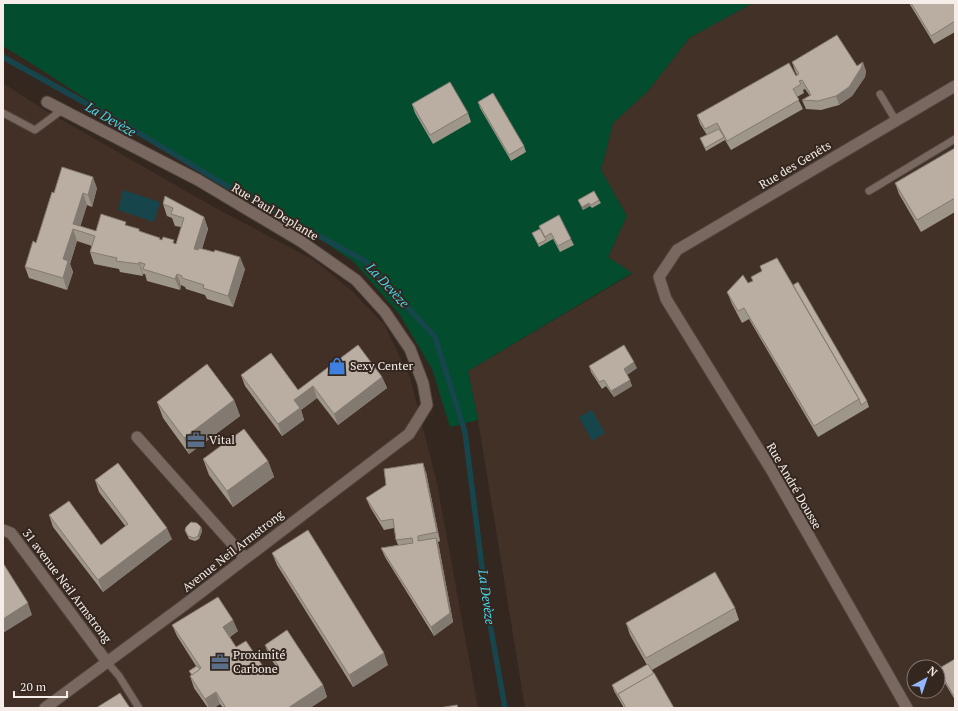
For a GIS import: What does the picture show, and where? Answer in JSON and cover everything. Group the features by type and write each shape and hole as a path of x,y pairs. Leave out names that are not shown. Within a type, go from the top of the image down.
{"street":[{"name":"Rue des Genêts","path":"659,277 677,250 955,86"},
{"name":"Rue Paul Deplante","path":"47,102 198,180 302,242 356,280 385,312 410,349 423,383 427,405"},
{"name":"Rue André Dousse","path":"659,277 666,299 772,471 907,708"},
{"name":"Avenue Neil Armstrong","path":"45,708 409,434 427,405"},
{"path":"137,437 245,558"},
{"name":"31 avenue Neil Armstrong","path":"3,530 11,533 107,662"}],"lane":[{"path":"880,94 896,121"},
{"path":"3,113 35,130 62,110"},
{"path":"869,191 955,139"},
{"path":"107,662 119,676 139,708"}],"shaded area":[{"path":"753,3 955,3 955,708 525,708 478,420 468,371 632,274 608,257 627,216 601,170 613,123 648,91 689,38"},
{"path":"3,83 43,109 212,206 314,260 351,290 384,324 410,377 437,483 478,708 3,708"}],"green space":[{"path":"3,3 753,3 689,38 648,91 613,123 601,170 627,216 608,257 632,273 468,371 478,420 450,427 432,369 400,315 354,262 299,225 227,186 132,129 3,46"}],"water":[{"path":"123,190 160,202 154,222 118,210"},
{"path":"592,410 605,433 592,441 579,417"}],"building":[{"path":"911,3 955,3 955,21 931,36"},
{"path":"837,35 857,66 863,62 849,87 836,96 818,101 802,100 811,95 802,80 799,81 801,84 793,89 799,100 727,141 717,123 705,129 697,115 789,63 796,76 799,74 792,62"},
{"path":"450,82 468,113 430,135 412,104"},
{"path":"493,93 524,146 509,155 478,102"},
{"path":"719,129 724,137 705,148 700,138"},
{"path":"955,148 955,198 917,220 895,183"},
{"path":"62,167 93,177 88,195 83,193 73,224 96,231 101,214 126,222 125,225 139,229 139,231 160,238 159,239 162,240 163,237 174,240 173,243 176,244 184,218 171,214 173,208 163,204 165,196 204,217 194,249 198,250 199,248 214,252 215,250 240,257 228,296 203,288 204,285 182,278 182,276 177,274 175,279 143,269 145,264 139,262 139,264 116,261 117,258 90,252 95,236 73,229 63,259 68,261 63,278 25,267 33,241 36,243 52,192 54,193"},
{"path":"594,191 599,200 591,205 589,203 582,207 578,200"},
{"path":"559,215 571,239 558,246 551,233 545,237 539,226"},
{"path":"540,229 546,240 538,244 532,233"},
{"path":"777,258 859,399 814,426 744,308 738,311 727,292 743,275 748,283 753,281 751,277 762,271 760,266"},
{"path":"798,282 867,401 861,405 859,399 793,285"},
{"path":"358,345 382,377 334,414 313,386 294,400 300,408 278,424 241,375 271,353 298,390"},
{"path":"624,345 634,362 624,369 630,380 611,391 604,380 599,382 589,366"},
{"path":"207,364 234,400 184,438 157,402"},
{"path":"244,429 268,461 227,491 203,459"},
{"path":"118,463 167,528 98,580 49,515 69,501 101,545 128,524 95,480"},
{"path":"423,463 437,532 418,536 418,541 436,538 450,613 431,627 381,548 413,543 412,538 396,540 393,519 381,521 366,498 386,485 384,469"},
{"path":"191,522 197,523 201,527 198,536 194,538 188,536 185,530"},
{"path":"308,530 384,653 349,675 272,553"},
{"path":"3,563 28,603 3,619"},
{"path":"715,572 735,608 646,658 626,623"},
{"path":"218,597 233,620 223,627 236,647 246,641 268,674 279,667 265,645 287,630 323,685 288,708 226,708 216,692 205,699 190,676 201,668 172,625"},
{"path":"955,659 955,698 946,683 946,664"},
{"path":"648,664 654,674 618,694 619,697 612,685"},
{"path":"197,666 200,669 192,675 189,671"},
{"path":"654,673 674,708 626,708 618,694"},
{"path":"120,693 130,708 96,708"},
{"path":"457,705 458,708 439,708"}],"waterway":[{"name":"La Devèze","path":"3,57 132,129 227,186 365,261 435,337 465,432 487,607 505,708"}],"place":[{"name":"Sexy Center","path":"337,366"},
{"name":"Vital","path":"196,440"},
{"name":"Proximité Carbone","path":"220,662"}]}
